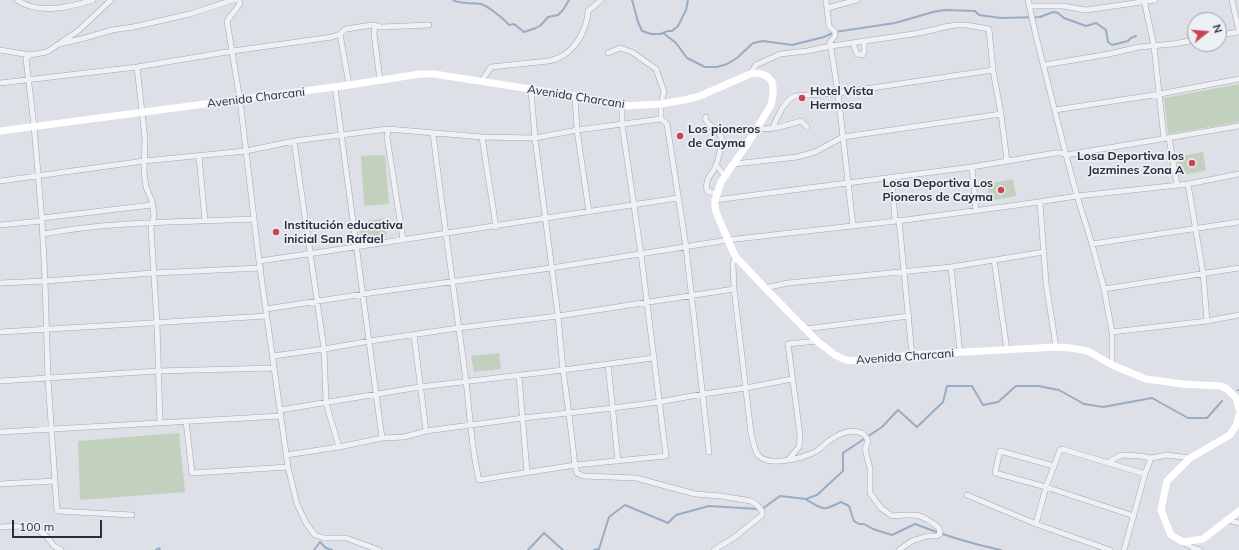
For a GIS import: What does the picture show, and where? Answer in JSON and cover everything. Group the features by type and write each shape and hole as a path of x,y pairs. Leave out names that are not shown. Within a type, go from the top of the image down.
{"main road":[{"path":"716,197 721,182 771,105 773,94 772,82 768,77 760,73 750,74"},
{"name":"Avenida Charcani","path":"0,130 240,100 420,74 434,74 575,96 622,106 661,104 700,96 750,74"},
{"name":"Avenida Charcani","path":"716,197 715,208 718,217 736,256 817,341 835,355 846,360 859,361 912,355 960,352 1056,347 1071,348 1088,351 1112,365 1146,379 1182,384 1221,386 1227,389 1236,398 1239,409"},
{"path":"1239,415 1237,424 1230,434 1190,458 1167,481 1161,510 1171,535 1183,542 1203,539 1239,511"}],"street":[{"path":"17,0 24,4 37,7 59,9 93,0"},
{"path":"0,50 30,55 47,52 78,31 111,0"},
{"path":"59,44 112,30 133,27 190,14 233,0 240,0 240,4 228,21 240,100 259,261 286,455 297,504 306,523 315,535 324,538 346,538 379,550"},
{"path":"481,82 491,67 548,61 564,56 575,46 581,37 588,18 588,11 601,0"},
{"path":"826,0 829,26 835,32 835,36 830,42 838,92 853,226"},
{"path":"827,8 857,0"},
{"path":"1028,0 1066,155 1104,289 1112,332 1112,365"},
{"path":"1029,6 1063,6 1093,10 1155,0"},
{"path":"1227,34 1239,32 1232,0"},
{"path":"1145,1 1154,46 1167,138 1177,185"},
{"path":"0,83 137,67 233,51 332,37 340,34 346,29 372,25 381,27 429,25"},
{"path":"375,25 374,34 380,80"},
{"path":"750,74 756,65 780,54 912,34 956,25 966,25 989,29 993,70 1001,114 1007,161"},
{"path":"340,34 349,85"},
{"path":"853,43 857,54 862,55 864,52 864,41"},
{"path":"1044,65 1109,54 1139,47 1187,41"},
{"path":"608,53 620,48 632,52 656,69 664,92 661,104 661,119"},
{"path":"30,55 26,59 26,66 29,79 34,126 42,219 46,281 48,379 57,511 132,515"},
{"path":"137,67 145,139 144,172 146,187 152,201 154,216 151,229 157,323 160,423"},
{"path":"773,128 783,108 792,97 993,70"},
{"path":"1055,110 1160,94 1239,79"},
{"path":"335,87 340,135 370,341 382,438"},
{"path":"531,90 534,138 577,473 582,476 636,478 696,494 721,496 756,504 762,511 762,515 735,537 714,550"},
{"path":"575,96 577,130 589,212"},
{"path":"433,133 466,382 470,425 479,480 527,472 666,456 648,302 622,124 622,106"},
{"path":"734,164 797,157 814,152 843,136 1001,114"},
{"path":"706,117 705,119 707,122 714,127 721,136 722,140 715,166 710,174 706,186 707,191 716,197 848,183 972,167 1055,153 1066,155 1239,126"},
{"path":"0,181 144,161 246,151 294,141 388,129 482,137 534,138 577,130 661,119 667,124 686,247 709,452"},
{"path":"756,128 762,130 802,121 808,127"},
{"path":"388,129 387,137 403,240"},
{"path":"482,137 496,227"},
{"path":"294,141 324,349 326,403 340,447"},
{"path":"199,156 205,221"},
{"path":"715,166 718,167 725,177"},
{"path":"972,167 976,211"},
{"path":"266,309 551,268 728,240 897,221 1077,196 1188,184 1239,174"},
{"path":"892,177 909,316 912,355"},
{"path":"1188,184 1203,273 1207,320"},
{"path":"259,261 446,235 678,198"},
{"path":"1040,202 1046,283 1056,347"},
{"path":"0,226 42,219 152,206"},
{"path":"43,234 63,230 152,223 254,219"},
{"path":"1092,244 1239,222"},
{"path":"765,288 788,283 904,272 1044,252"},
{"path":"736,256 733,264 734,289 751,433 756,450 760,456 767,460 776,462 816,452 836,436 847,432 856,431 862,433 867,437 868,441 865,449 870,469 870,493 875,500 892,516 911,514 921,516 940,528 940,534 937,536 927,536 912,541 899,550"},
{"path":"994,260 1007,350"},
{"path":"951,266 960,352"},
{"path":"0,283 260,268"},
{"path":"1104,289 1239,268"},
{"path":"273,356 414,334 558,316 734,289"},
{"path":"1112,332 1239,315"},
{"path":"0,332 267,316"},
{"path":"805,329 909,316"},
{"path":"414,334 426,431"},
{"path":"788,460 799,447 800,435 788,344 817,341"},
{"path":"0,432 160,423 281,413 326,403 420,387 519,376 654,358"},
{"path":"608,364 618,461"},
{"path":"0,381 158,371 274,368"},
{"path":"519,376 527,472"},
{"path":"286,455 340,447 426,431 659,402 792,379"},
{"path":"186,421 192,473 288,467"},
{"path":"1036,524 1046,487 1059,451 1062,449 1145,474"},
{"path":"1054,466 1000,450 995,473 1046,487 1134,516"},
{"path":"1107,463 1121,455 1151,458 1167,455 1190,458"},
{"path":"1124,550 1145,474 1151,458"},
{"path":"0,484 55,481"},
{"path":"967,495 1036,524 1110,550"},
{"path":"1228,520 1239,523"},
{"path":"0,527 35,527 46,536 54,546 61,550"},
{"path":"1183,542 1200,550"}],"green space":[{"path":"1239,84 1239,122 1168,134 1164,98"},
{"name":"Losa Deportiva los Jazmines Zona A","path":"1203,152 1206,170 1180,176 1177,157"},
{"path":"385,155 389,204 364,206 361,156"},
{"name":"Losa Deportiva Los Pioneros de Cayma","path":"1013,179 1016,196 990,201 987,184"},
{"path":"384,218 387,235 362,240 359,223"},
{"path":"499,353 501,369 474,372 471,356"},
{"path":"179,433 185,492 80,500 78,441"}],"waterway":[{"path":"453,0 456,2 478,3 484,5 504,19 509,25 514,24 524,32 541,25 548,17 558,15 569,0"},
{"path":"632,0 642,31 651,34 660,34 672,31 678,26 686,10 688,0"},
{"path":"663,33 676,43 687,58 705,67 717,67 727,64 737,58 753,43 763,41 792,45 824,37 835,32 895,23 945,10 975,11 979,15 1001,18 1040,17 1053,12 1058,13 1064,18 1086,26 1096,23 1106,30 1108,42 1112,45 1128,41 1136,36"},
{"path":"762,509 780,496 806,499 817,495 843,471 843,453 882,427 898,410 917,427 943,402 947,386 972,386 983,405 998,402 1016,386 1038,386 1059,390 1084,404 1103,407 1152,398 1188,418 1207,418 1222,401"},
{"path":"807,500 824,508 841,502 849,506 854,521 892,535 915,524 958,539 1001,550"},
{"path":"594,550 599,549 609,517 625,505 668,523 676,515 709,506 758,509"},
{"path":"528,550 544,533 563,550"},
{"path":"314,550 320,542 326,548 332,550"},
{"path":"156,550 159,548 160,550"}],"place":[{"name":"Hotel Vista Hermosa","path":"802,98"},
{"name":"Los pioneros de Cayma","path":"680,136"},
{"name":"Losa Deportiva los Jazmines Zona A","path":"1192,163"},
{"name":"Losa Deportiva Los Pioneros de Cayma","path":"1001,190"},
{"name":"Institución educativa inicial San Rafael","path":"276,232"}]}
